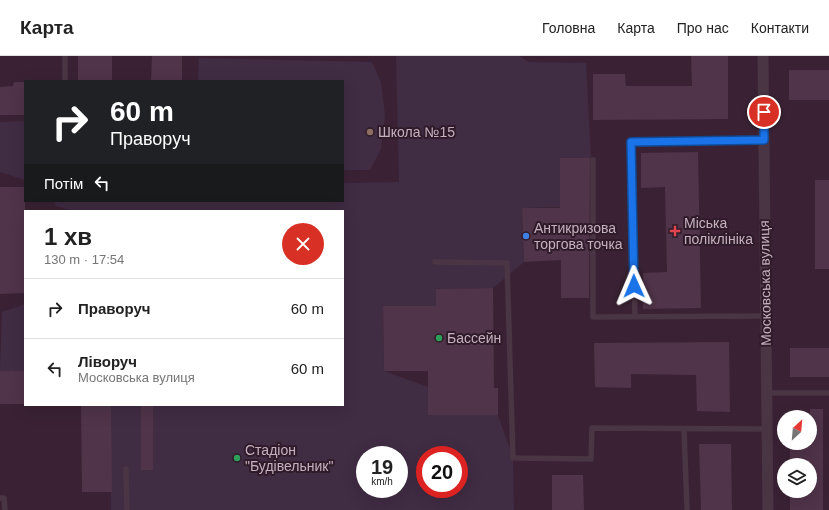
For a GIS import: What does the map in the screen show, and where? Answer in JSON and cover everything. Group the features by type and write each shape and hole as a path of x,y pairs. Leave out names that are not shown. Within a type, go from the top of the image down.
{"street":[{"name":"Московська вулиця","path":"764,56 768,510"}],"lane":[{"path":"65,56 65,80"},
{"path":"635,316 631,142 764,140"},
{"path":"593,160 593,316 766,316"},
{"path":"435,262 507,263 513,458 591,459 592,428 767,429"},
{"path":"766,393 829,393"},
{"path":"684,429 687,510"},
{"path":"126,469 127,510"},
{"path":"0,498 4,498 5,510"}],"shaded area":[{"path":"396,56 519,56 529,62 586,63 591,158 560,158 560,207 522,208 524,262 493,288 436,289 436,306 383,307 384,371 428,387 428,415 498,415 513,458 514,510 111,510 111,406 344,406 344,210 70,210 56,206 54,202 344,202 344,183 399,182"},
{"path":"199,58 372,62 381,82 385,115 381,149 370,170 344,170 344,80 198,80"},
{"path":"24,121 24,180 0,172 0,122"},
{"path":"24,304 24,371 0,371 2,312"}],"building":[{"path":"78,56 112,56 112,80 78,80"},
{"path":"152,56 182,56 182,80 151,80"},
{"path":"691,56 728,56 728,119 593,120 593,74 625,74 626,86 692,86"},
{"path":"789,70 829,70 829,100 789,100"},
{"path":"14,82 24,82 24,115 0,115 0,87 13,86"},
{"name":"Міська поліклініка","path":"698,152 701,308 643,309 643,273 667,272 665,187 641,188 641,153"},
{"path":"560,158 590,158 589,298 561,298 561,260 524,262 522,208 560,208"},
{"path":"815,180 829,180 829,269 815,269"},
{"path":"0,187 24,187 24,293 0,294"},
{"name":"Бассейн","path":"493,288 494,388 498,388 498,415 428,415 428,371 384,371 383,306 436,306 436,289"},
{"path":"729,342 730,412 697,411 696,375 631,374 631,388 595,387 594,343"},
{"path":"790,348 829,348 829,377 790,377"},
{"path":"0,371 24,371 24,404 0,404"},
{"path":"81,406 111,406 112,492 82,492"},
{"path":"141,406 153,406 153,470 141,470"},
{"path":"823,409 823,510 790,510 790,498 817,498 817,458 790,458 790,450 817,450 817,410 810,410"},
{"path":"699,444 731,444 732,510 701,510"},
{"path":"552,475 583,475 584,510 552,510"}],"place":[{"name":"Школа №15","path":"370,132"},
{"name":"Міська поліклініка","path":"675,231"},
{"name":"Антикризова торгова точка","path":"526,236"},
{"name":"Бассейн","path":"439,338"},
{"name":"Стадіон \"Будівельник\"","path":"237,458"}],"route":[{"path":"634,286 631,142 764,140 764,112"}]}
